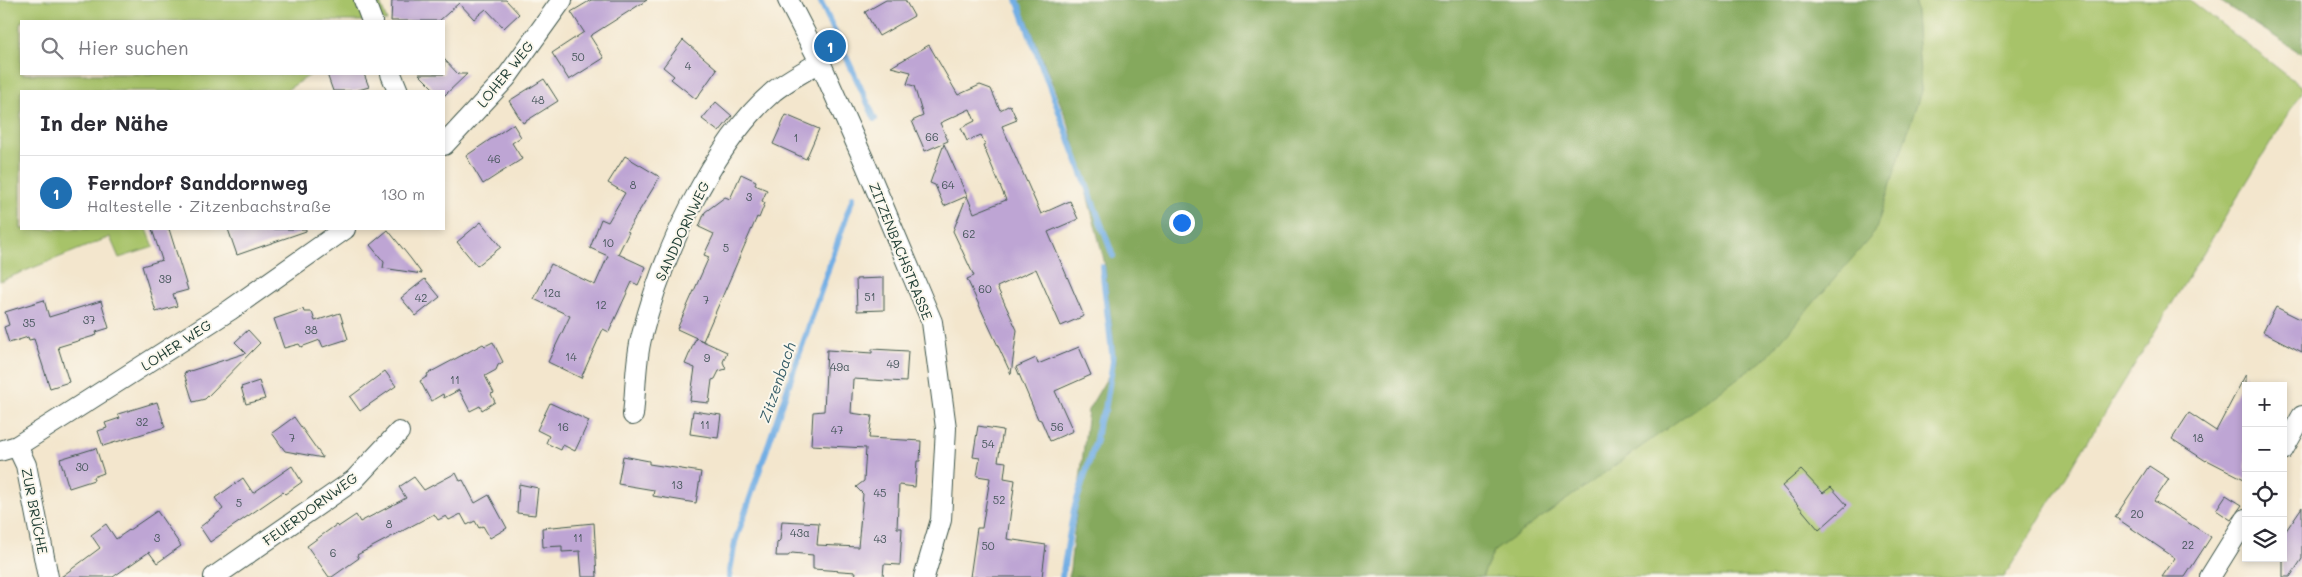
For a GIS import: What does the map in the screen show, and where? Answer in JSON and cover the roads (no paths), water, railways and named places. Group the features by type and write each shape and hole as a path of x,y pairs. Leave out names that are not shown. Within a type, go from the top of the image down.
{"street":[{"path":"364,0 372,20"},
{"name":"LOHER WEG","path":"445,144 506,78 562,0"},
{"name":"ZITZENBACHSTRASSE","path":"788,0 820,62 932,322 946,428 941,520 924,577"},
{"name":"SANDDORNWEG","path":"633,415 641,337 662,270 699,189 738,129 775,90 820,62"},
{"path":"391,75 398,90"},
{"name":"LOHER WEG","path":"9,449 230,310 344,230"},
{"path":"2287,443 2302,416"},
{"name":"FEUERDORNWEG","path":"214,577 354,480 399,432"},
{"name":"ZUR BRÜCHE","path":"9,449 26,465 48,577"},
{"path":"2210,577 2242,526"}],"waterway":[{"name":"Zitzenbach","path":"820,0 875,119"},
{"path":"1017,0 1113,256"},
{"name":"Zitzenbach","path":"729,577 735,542 853,197"},
{"path":"1062,577 1074,509 1096,440 1099,420 1105,410 1113,361 1102,267"}],"place":[{"name":"Ferndorf Sanddornweg","path":"830,46"}]}
